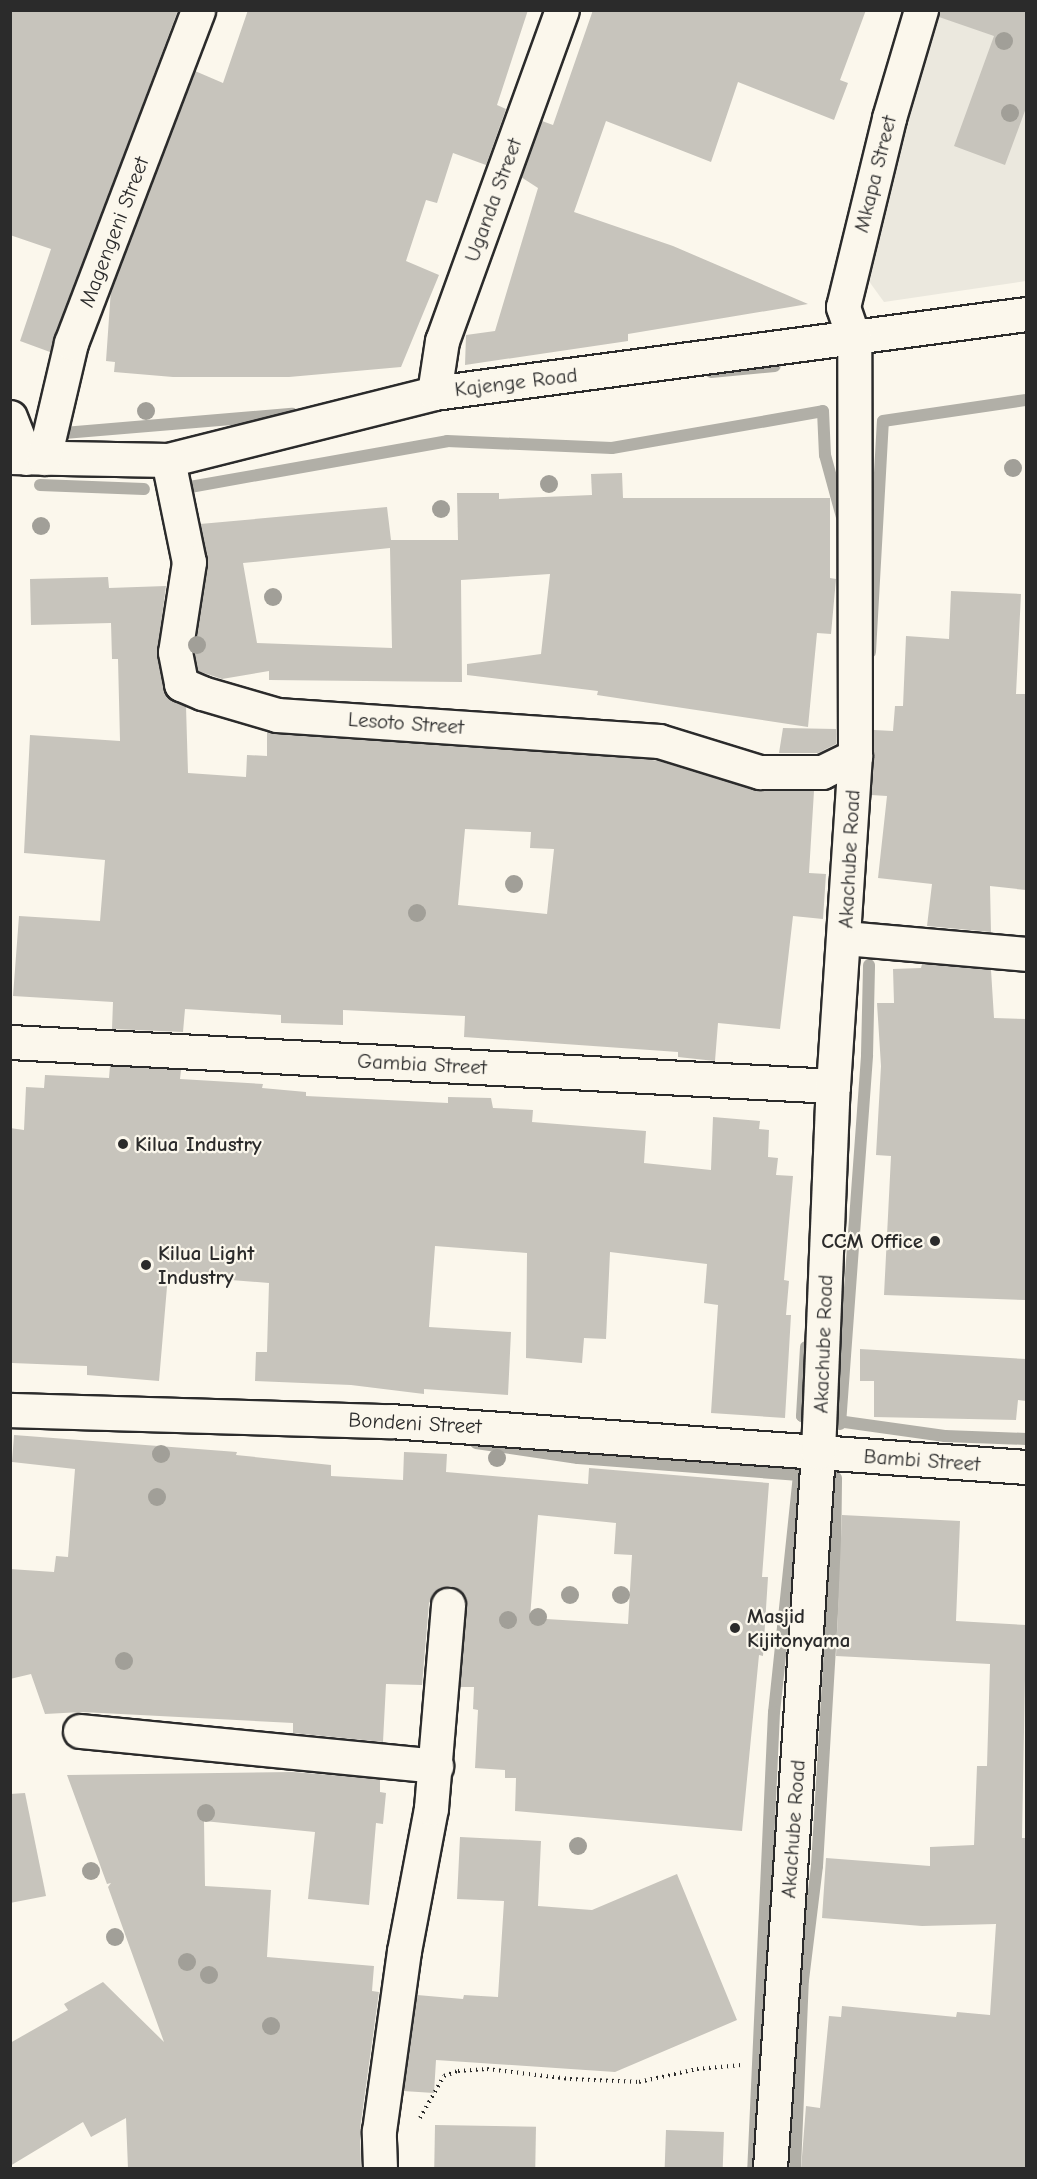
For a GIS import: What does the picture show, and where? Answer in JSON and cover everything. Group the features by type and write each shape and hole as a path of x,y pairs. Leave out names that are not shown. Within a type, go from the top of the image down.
{"street":[{"name":"Magengeni Street","path":"27,458 198,10"},
{"name":"Uganda Street","path":"434,393 442,341 562,10"},
{"name":"Mkapa Street","path":"854,339 843,307 888,118 921,10"},
{"name":"Kajenge Road","path":"27,458 168,460 434,393 854,339 1026,314"},
{"name":"Akachube Road","path":"770,2169 818,1452 833,1086 855,756 854,339"},
{"path":"10,417 27,458"},
{"name":"Lesoto Street","path":"168,460 189,562 175,652 181,684 277,715 659,741 760,771 822,772 855,756"},
{"path":"844,938 1026,954"},
{"name":"Gambia Street","path":"10,1042 833,1086"},
{"name":"Bondeni Street","path":"10,1410 390,1420 818,1452"},
{"name":"Bambi Street","path":"818,1452 1026,1467"},
{"path":"380,2169 379,2131 436,1766 448,1605"},
{"path":"80,1731 436,1766"}],"path":[{"path":"379,2131 415,2123 425,2113 444,2076 458,2071 487,2069 570,2079 639,2082 697,2069 777,2060"}],"shaded area":[{"path":"910,11 1026,11 1026,281 884,302 842,244"}],"building":[{"path":"10,10 178,10 50,352 20,341 51,249 10,235"},
{"path":"248,10 528,10 497,105 506,109 486,165 453,153 437,203 426,200 406,261 439,275 401,367 289,377 173,377 114,372 115,362 106,361 111,289 195,71 223,83"},
{"path":"593,10 866,10 840,80 848,83 834,120 738,82 711,162 606,121 574,212 673,246 808,304 628,334 628,341 465,365 466,335 495,331 538,188 521,177 542,121 553,125"},
{"path":"939,10 1026,10 1026,108 1005,165 954,146 994,36 939,17"},
{"path":"622,473 623,498 830,498 830,578 836,579 831,634 817,633 808,727 597,695 598,691 467,675 467,664 541,654 550,574 461,580 462,682 269,680 269,671 222,679 198,671 194,652 208,564 200,524 387,507 391,540 458,540 457,493 499,493 499,499 592,495 591,474","holes":["390,548 392,648 257,643 243,563"]},
{"path":"108,577 109,588 166,586 157,655 166,695 186,706 188,773 246,777 247,755 267,756 267,732 637,758 659,761 755,790 814,791 809,873 826,874 823,919 793,916 780,1029 718,1023 715,1061 678,1057 678,1052 464,1037 465,1016 343,1010 343,1025 281,1023 281,1015 185,1009 183,1032 112,1029 113,1002 13,996 19,916 100,921 105,860 24,853 30,735 120,741 118,659 112,659 111,623 31,625 30,579","holes":["465,829 531,832 530,848 554,849 547,914 458,905"]},
{"path":"951,591 1021,594 1016,694 1026,694 1026,890 990,886 991,932 927,926 932,884 878,878 887,796 871,795 874,730 893,731 895,706 903,706 906,636 949,639"},
{"path":"783,728 836,729 836,744 818,753 779,753"},
{"path":"922,964 991,970 994,1018 1026,1019 1026,1300 884,1295 891,1156 876,1155 881,1066 877,1003 894,1003 893,969 921,968"},
{"path":"110,1066 181,1070 180,1079 263,1084 262,1088 306,1092 306,1096 448,1103 448,1097 491,1098 493,1108 533,1110 532,1122 646,1131 644,1163 711,1170 713,1117 760,1121 759,1129 769,1130 768,1157 778,1158 776,1175 793,1176 784,1280 789,1281 786,1315 791,1315 785,1418 711,1413 718,1305 704,1303 707,1264 610,1252 606,1339 584,1338 582,1363 526,1358 527,1253 435,1246 429,1327 511,1332 508,1395 424,1389 424,1394 351,1385 255,1381 256,1352 267,1352 269,1283 168,1275 159,1381 87,1375 87,1366 12,1363 10,1128 24,1130 26,1087 44,1088 45,1075 109,1078"},
{"path":"860,1349 1026,1359 1026,1401 1018,1400 1016,1420 874,1417 874,1381 860,1381"},
{"path":"14,1435 237,1452 236,1455 331,1465 331,1476 403,1480 404,1452 447,1454 446,1472 588,1484 589,1468 769,1483 762,1577 768,1577 763,1656 759,1655 742,1831 515,1811 516,1778 505,1778 505,1770 475,1768 478,1710 473,1709 474,1687 460,1687 467,1606 459,1590 450,1586 440,1588 429,1603 422,1685 386,1684 383,1742 293,1733 293,1723 82,1712 45,1714 31,1674 10,1679 10,1569 54,1572 56,1556 68,1557 75,1469 12,1462","holes":["538,1515 616,1523 614,1554 632,1555 628,1624 530,1618"]},
{"path":"842,1515 960,1521 956,1621 1026,1625 1022,1838 1026,1838 1026,2169 801,2169 806,2106 820,2108 829,2016 841,2017 842,2006 956,2017 957,2012 990,2015 996,1924 922,1926 822,1918 826,1858 930,1866 930,1847 974,1845 977,1766 987,1766 990,1664 836,1656"},
{"path":"293,1772 380,1779 380,1792 386,1793 383,1824 376,1823 369,1905 308,1899 315,1832 204,1821 205,1886 271,1890 267,1957 374,1966 372,1991 379,1992 360,2129 361,2169 128,2169 126,2118 91,2137 83,2122 10,2166 10,2043 68,2010 64,2004 103,1982 164,2042 108,1887 111,1883 107,1884 67,1775"},
{"path":"25,1793 46,1896 10,1903 10,1794"},
{"path":"460,1837 541,1841 538,1906 592,1910 677,1874 737,2020 615,2072 436,2060 434,2093 403,2091 417,1995 463,1999 464,1995 498,1997 504,1901 457,1899"},
{"path":"435,2125 536,2127 535,2168 434,2168"},
{"path":"666,2130 724,2132 723,2168 665,2168"}],"waterway":[{"path":"711,372 775,366"},
{"path":"870,652 883,421 1026,400"},
{"path":"190,487 447,441 612,448 823,411 825,455 842,517"},
{"path":"64,433 292,414"},
{"path":"40,485 144,489"},
{"path":"840,1424 867,1055 869,965"},
{"path":"806,1347 802,1416 945,1436 1026,1439"},
{"path":"476,1443 578,1458 799,1475 774,1712 753,2168"},
{"path":"795,2168 803,1980 817,1866 835,1563 836,1478"}],"place":[{"name":"Kilua Industry","path":"123,1144"},
{"name":"CCM Office","path":"935,1241"},
{"name":"Kilua Light Industry","path":"146,1265"},
{"name":"Masjid Kijitonyama","path":"735,1628"}]}
